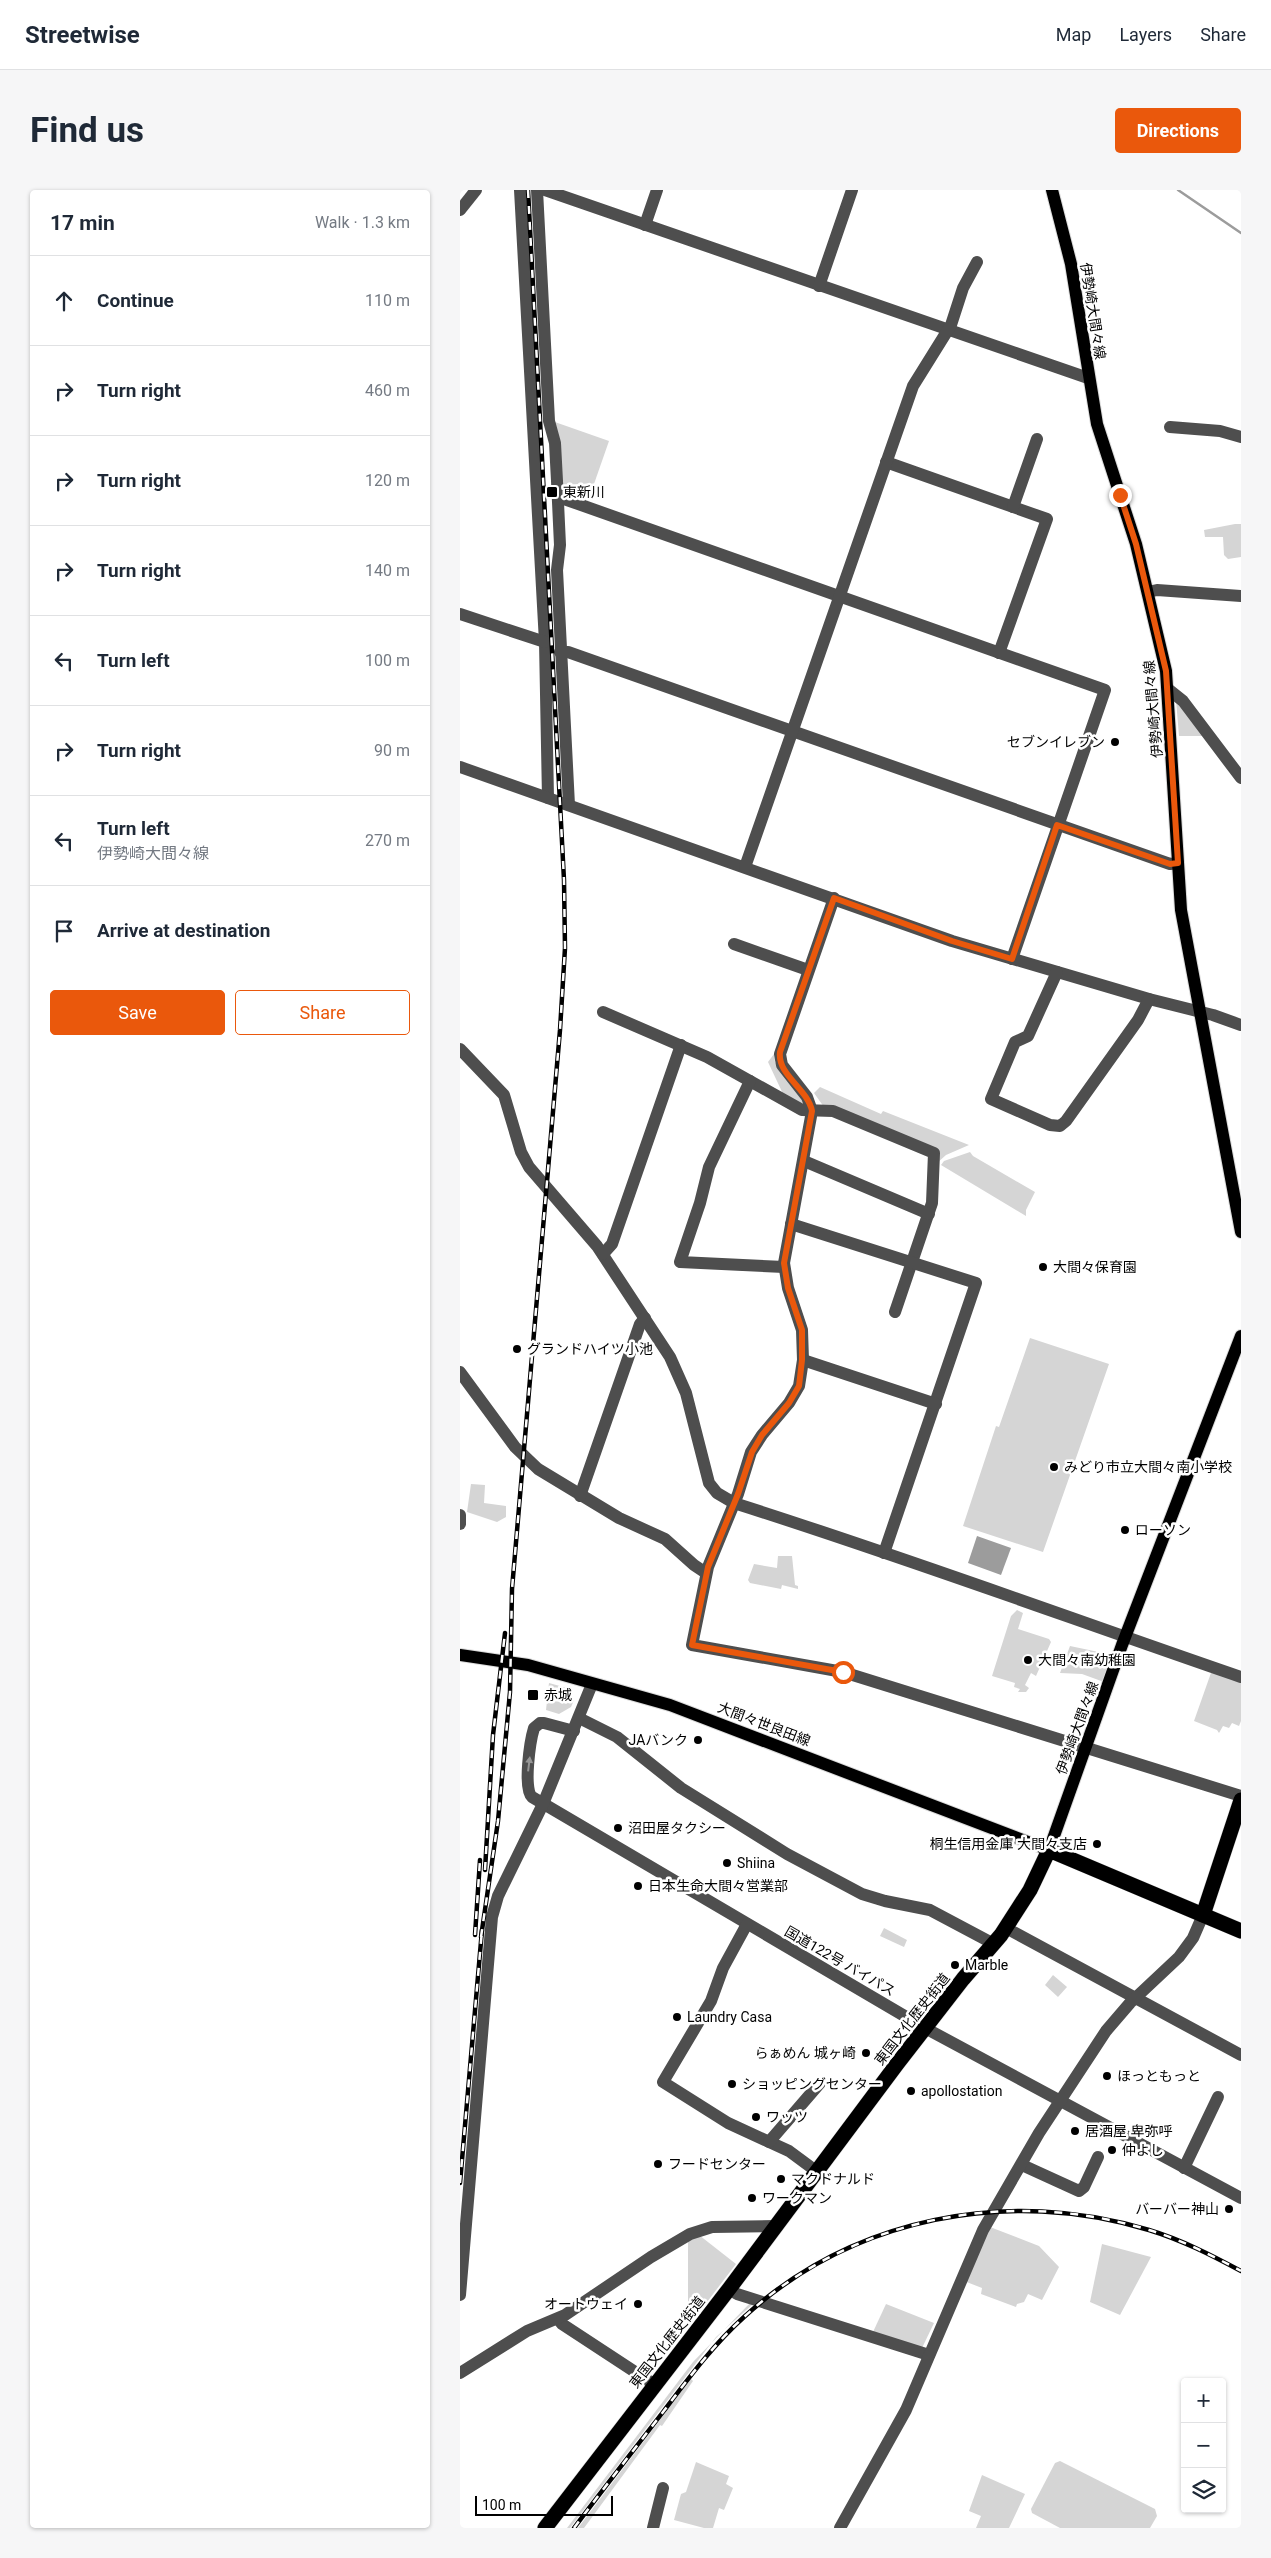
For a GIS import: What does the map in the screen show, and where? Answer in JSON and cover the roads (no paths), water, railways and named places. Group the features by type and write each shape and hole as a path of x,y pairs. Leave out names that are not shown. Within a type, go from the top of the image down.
{"highway":[{"path":"1203,1915 1241,1798"},
{"path":"1049,1850 1241,1931"},
{"name":"東国文化歴史街道","path":"545,2528 729,2289 925,2028 1006,1928 1030,1890 1049,1850"}],"main road":[{"name":"伊勢崎大間々線","path":"1052,190 1072,264 1088,378 1103,446 1136,544 1163,656 1168,689 1178,863 1184,930 1237,1187 1241,1232"},
{"name":"伊勢崎大間々線","path":"1049,1850 1125,1638 1241,1336"},
{"name":"大間々世良田線","path":"460,1656 528,1665 654,1700 714,1720 1049,1850"}],"street":[{"path":"460,210 476,190"},
{"path":"520,190 545,642 548,798"},
{"path":"537,190 549,421 555,443 558,499 560,545 557,570 569,805"},
{"path":"545,190 1088,378"},
{"path":"645,225 657,190"},
{"path":"819,286 852,190"},
{"path":"745,867 916,377 948,331 963,288 977,262"},
{"path":"1170,427 1214,430 1241,437"},
{"path":"1013,507 1037,439"},
{"path":"886,462 1047,519 999,653"},
{"path":"558,499 1105,690 1012,959"},
{"path":"1148,592 1172,591 1241,596"},
{"path":"460,614 545,642"},
{"path":"560,652 568,652 1170,864 1178,863"},
{"path":"1168,689 1183,701 1241,778"},
{"path":"460,767 952,941 1149,1000 1202,1012 1241,1025"},
{"path":"834,898 808,970 780,1058 784,1069 807,1096 812,1111 784,1267 788,1288 801,1324 802,1360 796,1392 786,1408 758,1441 706,1573 692,1645 843,1672 992,1720 1086,1747 1241,1798"},
{"path":"734,944 808,970"},
{"path":"1057,972 1028,1036 1014,1042 991,1099 1050,1125 1060,1126 1066,1121 1138,1020 1149,1000"},
{"path":"603,1012 681,1045 802,1110 833,1111 932,1152 934,1155 932,1203 896,1312"},
{"path":"603,1254 612,1244 681,1045"},
{"path":"460,1049 494,1083 507,1100 519,1146 529,1167 603,1254 670,1357 686,1393 709,1483 717,1494 734,1503 1012,1596 1125,1638 1241,1677"},
{"path":"750,1081 709,1167 700,1203 680,1262 784,1267"},
{"path":"804,1161 929,1214"},
{"path":"791,1224 976,1283 884,1553"},
{"path":"580,1496 640,1324 645,1318"},
{"path":"802,1360 936,1404"},
{"path":"460,1372 523,1456 543,1474 619,1518 665,1539 694,1565 706,1573"},
{"path":"460,1515 460,1524"},
{"path":"460,2295 490,1925 498,1896 543,1804 592,1684"},
{"path":"579,1718 610,1732 687,1793 787,1854 862,1894 885,1901 930,1910 994,1944"},
{"name":"国道122号 バイパス","path":"574,1731 544,1723 540,1723 534,1728 527,1789 532,1797 925,2028 1241,2198"},
{"path":"840,2528 897,2425 978,2239 1059,2100 1106,2032 1137,1997 1182,1953 1193,1938 1203,1915"},
{"path":"747,1924 723,1968 711,2001 663,2082 728,2123 788,2151 816,2171"},
{"path":"1006,1928 1137,1997 1241,2055"},
{"path":"769,2142 820,2083"},
{"path":"1184,2168 1218,2097"},
{"path":"1020,2168 1079,2191 1084,2187 1098,2157"},
{"path":"460,2373 527,2331 558,2319 651,2257 697,2231 726,2226 776,2226"},
{"path":"729,2289 737,2294 929,2355"},
{"path":"558,2319 562,2324 655,2385"},
{"path":"653,2528 663,2488"}],"waterway":[{"path":"1178,190 1241,233"}],"railway":[{"path":"481,1937 498,1821 510,1692 512,1589 560,1030 565,948 564,880 528,190"},
{"path":"485,1870 493,1735 505,1633"},
{"path":"475,1935 480,1860"},
{"path":"460,2183 482,1930"},
{"path":"574,2528 691,2375 744,2317 787,2283 834,2255 883,2234 935,2220 988,2212 1042,2211 1096,2217 1149,2230 1185,2243 1241,2271"}],"place":[{"name":"東新川","path":"552,492"},
{"name":"セブンイレブン","path":"1115,742"},
{"name":"大間々保育園","path":"1043,1267"},
{"name":"グランドハイツ小池","path":"517,1349"},
{"name":"みどり市立大間々南小学校","path":"1054,1467"},
{"name":"ローソン","path":"1125,1530"},
{"name":"大間々南幼稚園","path":"1028,1660"},
{"name":"赤城","path":"533,1695"},
{"name":"JAバンク","path":"698,1740"},
{"name":"沼田屋タクシー","path":"618,1828"},
{"name":"桐生信用金庫 大間々支店","path":"1097,1844"},
{"name":"Shiina","path":"727,1863"},
{"name":"日本生命大間々営業部","path":"638,1886"},
{"name":"Marble","path":"955,1965"},
{"name":"Laundry Casa","path":"677,2017"},
{"name":"らぁめん 城ヶ崎","path":"866,2053"},
{"name":"ほっともっと","path":"1107,2076"},
{"name":"ショッピングセンター","path":"732,2084"},
{"name":"apollostation","path":"911,2091"},
{"name":"ワッツ","path":"756,2117"},
{"name":"居酒屋 卑弥呼","path":"1075,2131"},
{"name":"仲よし","path":"1112,2150"},
{"name":"フードセンター","path":"658,2164"},
{"name":"マクドナルド","path":"781,2179"},
{"name":"ワークマン","path":"752,2198"},
{"name":"バーバー神山","path":"1229,2209"},
{"name":"オートウェイ","path":"638,2304"}]}
